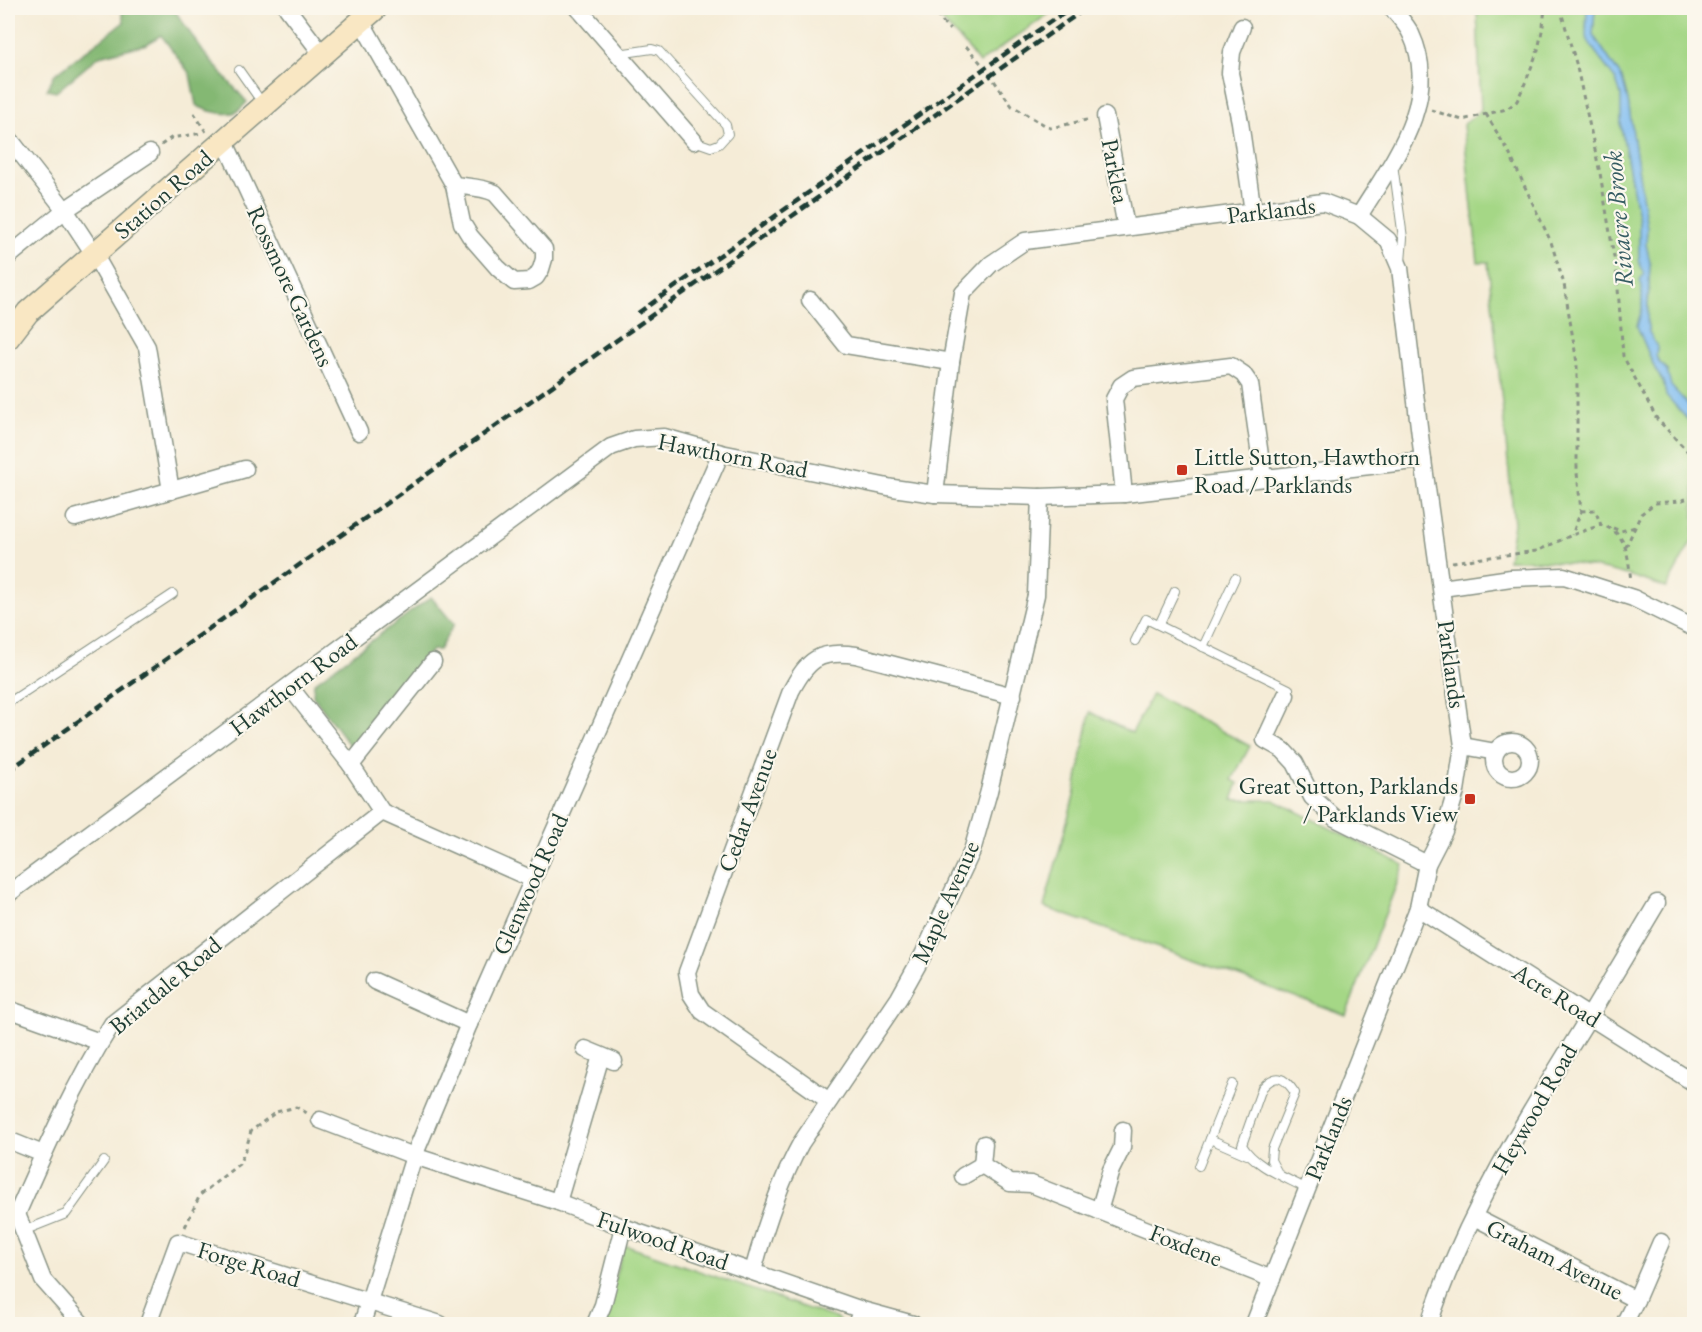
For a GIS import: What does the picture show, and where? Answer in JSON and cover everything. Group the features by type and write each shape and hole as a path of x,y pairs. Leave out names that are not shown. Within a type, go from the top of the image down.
{"main road":[{"name":"Station Road","path":"8,338 28,312 94,254 215,136 264,105 368,14"}],"street":[{"path":"287,8 322,54"},
{"path":"578,8 694,141"},
{"path":"1359,216 1408,134 1418,106 1422,70 1411,34 1392,8"},
{"path":"368,14 454,185 462,224 498,268 514,282 529,281 536,276 542,269 544,249 495,193 487,189 454,185"},
{"path":"1242,27 1232,52 1230,73 1240,122 1252,212"},
{"name":"Parklea","path":"1105,116 1126,227"},
{"name":"Rossmore Gardens","path":"215,136 358,432"},
{"path":"8,137 65,210 94,254 147,347 171,491"},
{"path":"9,252 65,210 150,153"},
{"name":"Parklands","path":"935,494 951,362 963,293 991,264 1025,241 1323,202 1359,216 1388,240 1400,268 1423,460 1463,746 1456,791 1444,831 1427,864 1418,908 1254,1324"},
{"path":"810,300 846,345 951,362"},
{"path":"1124,494 1114,399 1121,386 1132,378 1154,375 1231,366 1243,374 1250,384 1263,477"},
{"name":"Hawthorn Road","path":"8,894 611,447 634,439 664,437 721,453 893,488 935,494 1040,497 1124,494 1423,460"},
{"name":"Glenwood Road","path":"362,1324 414,1156 532,879 721,453"},
{"path":"75,518 245,469"},
{"name":"Maple Avenue","path":"753,1271 764,1230 792,1159 899,998 923,956 972,850 1013,696 1036,595 1040,497"},
{"path":"1442,588 1511,578 1564,576 1633,598 1695,628"},
{"name":"Cedar Avenue","path":"829,1101 702,1011 691,994 687,972 791,691 801,672 815,659 834,652 1013,696"},
{"path":"351,765 432,662"},
{"path":"290,687 351,765 382,812 532,879"},
{"path":"1286,695 1265,740 1283,750 1295,763 1312,797 1335,818 1427,864"},
{"path":"1463,746 1496,752"},
{"name":"Briardale Road","path":"12,1213 100,1042 112,1024 382,812"},
{"name":"Heywood Road","path":"1429,1324 1437,1300 1474,1217 1531,1109 1590,1016 1657,903"},
{"name":"Acre Road","path":"1418,908 1695,1083"},
{"path":"374,981 469,1024"},
{"path":"8,1009 100,1042"},
{"path":"558,1202 600,1055"},
{"name":"Fulwood Road","path":"320,1120 414,1156 558,1202 623,1227 753,1271 859,1317 913,1324"},
{"path":"1099,1211 1111,1170 1122,1148 1123,1130"},
{"path":"8,1140 43,1154"},
{"path":"963,1176 982,1165 984,1144"},
{"name":"Foxdene","path":"982,1165 1010,1183 1031,1184 1272,1279"},
{"path":"12,1213 23,1231 43,1280 82,1324"},
{"name":"Graham Avenue","path":"1474,1217 1636,1300"},
{"path":"595,1324 603,1305 623,1227"},
{"name":"Forge Road","path":"148,1324 178,1242 441,1324"},
{"name":"Graham Avenue","path":"1624,1324 1661,1242"}],"lane":[{"path":"618,54 652,49 658,51 726,125 728,134 718,144 711,147 694,141"},
{"path":"239,70 264,105"},
{"path":"1393,160 1403,238 1400,268"},
{"path":"1203,647 1235,578"},
{"path":"1159,625 1175,591"},
{"path":"8,703 173,594"},
{"path":"1134,641 1146,619 1289,689 1286,695"},
{"path":"1248,1155 1242,1145 1262,1088 1275,1077 1284,1079 1295,1092 1272,1149 1271,1160 1278,1173"},
{"path":"1199,1166 1232,1084"},
{"path":"1210,1139 1248,1155 1307,1189"},
{"path":"23,1231 66,1214 104,1161"}],"path":[{"path":"930,8 950,30"},
{"path":"1418,106 1462,120 1507,109 1517,101 1538,50 1545,8"},
{"path":"1560,8 1600,173 1617,275 1623,356 1657,419 1695,458"},
{"path":"966,46 1012,106 1050,128 1105,116"},
{"path":"194,113 215,136"},
{"path":"1486,114 1509,153 1551,242 1564,284 1577,363 1577,473 1581,512 1572,535"},
{"path":"150,153 171,138 215,136"},
{"path":"1626,547 1641,514 1655,503 1680,501 1695,496"},
{"path":"1581,512 1594,510 1600,525"},
{"path":"1438,564 1537,551 1600,525 1621,531 1635,527"},
{"path":"1611,528 1626,547 1633,598"},
{"path":"178,1242 200,1195 239,1164 246,1149 250,1131 276,1113 296,1107 320,1120"}],"green space":[{"path":"121,8 173,8 204,53 247,102 236,112 226,113 210,111 196,105 190,74 161,35 147,44 99,56 56,92 47,90 54,75 124,22"},
{"path":"930,8 1057,8 979,63"},
{"path":"1475,8 1587,8 1586,28 1598,56 1616,80 1621,95 1621,127 1639,221 1639,261 1644,274 1642,309 1637,326 1656,371 1663,381 1666,395 1694,427 1694,537 1666,588 1628,575 1589,566 1549,561 1508,560 1514,523 1488,262 1478,262 1463,125 1481,110 1477,10"},
{"path":"1595,8 1694,8 1694,411 1670,386 1667,370 1656,356 1657,347 1649,332 1647,322 1650,263 1646,244 1647,228 1628,101 1622,78 1593,35"},
{"path":"431,597 454,624 439,650 432,650 355,753 313,696 314,683"},
{"path":"1152,694 1250,746 1232,780 1238,783 1232,800 1274,800 1404,865 1346,1015 1044,907 1074,796 1090,712 1132,733"},
{"path":"624,1245 838,1319 840,1324 602,1324"}],"water":[{"path":"1587,8 1595,8 1593,35 1622,78 1628,101 1647,228 1646,244 1650,263 1647,322 1649,332 1657,347 1656,356 1667,370 1671,386 1694,411 1694,427 1666,395 1663,381 1656,371 1637,326 1642,309 1640,280 1644,274 1639,261 1639,221 1621,127 1621,95 1616,80 1586,37"}],"railway":[{"path":"638,313 1070,8"},
{"path":"8,771 1086,8"}],"place":[{"name":"Little Sutton, Hawthorn Road / Parklands","path":"1182,470"},
{"name":"Great Sutton, Parklands / Parklands View","path":"1470,799"}],"water label":[{"name":"Rivacre Brook","path":"1618,219"}]}
